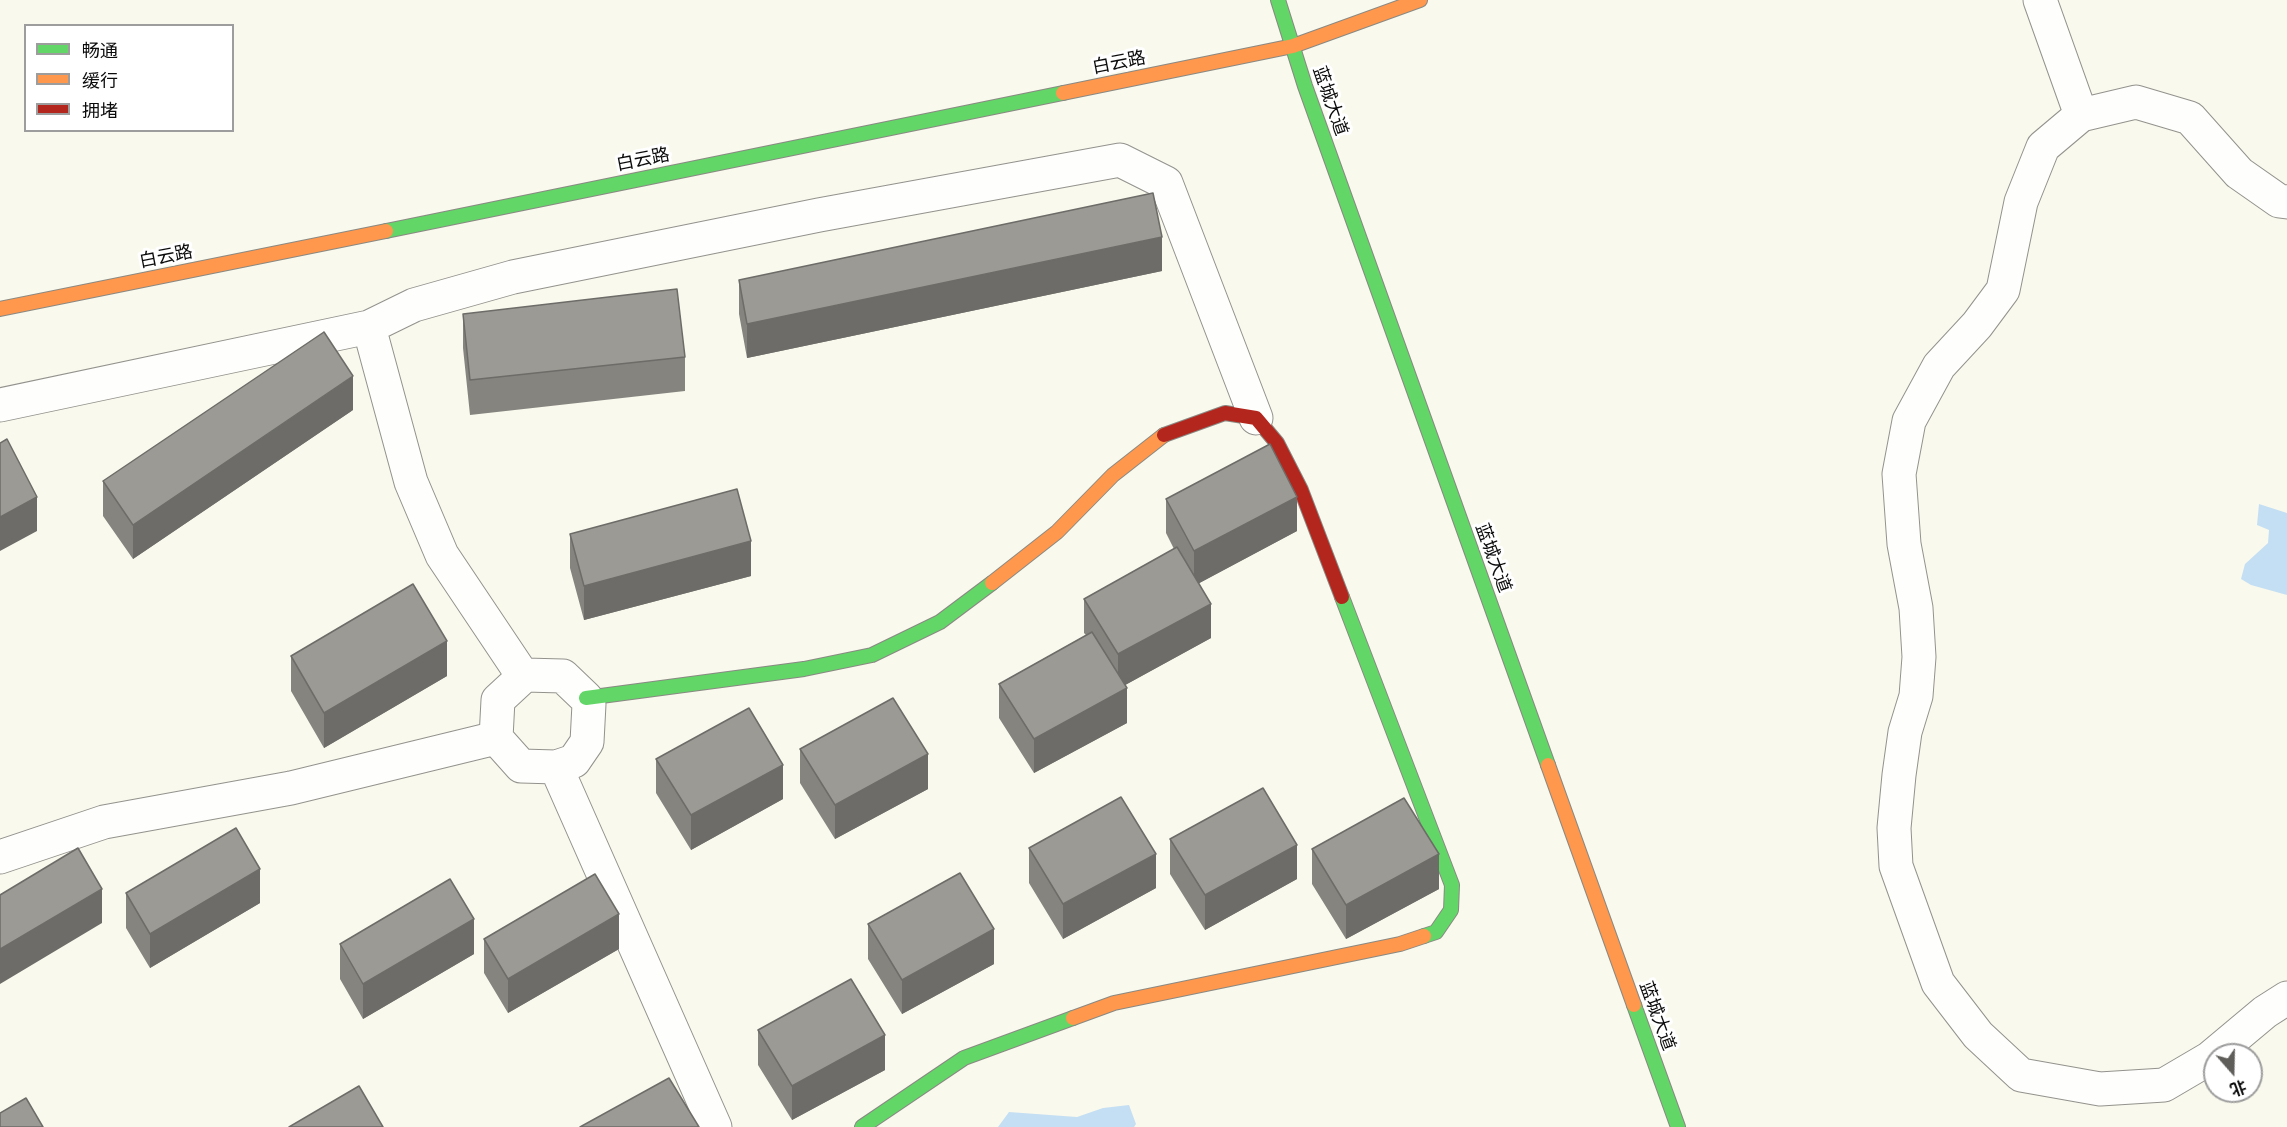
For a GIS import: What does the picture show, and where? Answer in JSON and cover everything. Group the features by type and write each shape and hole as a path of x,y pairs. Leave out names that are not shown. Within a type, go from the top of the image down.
{"street":[{"name":"蓝城大道","path":"1278,0 1678,1127"},
{"name":"白云路","path":"0,309 1293,46 1420,0"},
{"path":"2040,0 2081,115"},
{"path":"2287,202 2279,201 2239,173 2190,118 2136,102 2081,115 2043,147 2021,202 2003,290 1977,326 1939,366 1909,421 1899,474 1904,544 1916,608 1919,657 1916,696 1905,732 1894,828 1896,866 1938,983 1978,1035 2021,1075 2100,1089 2164,1085 2210,1058 2265,1011 2287,998"},
{"path":"0,405 369,327 414,305 513,277 819,215 1120,160 1166,183 1256,418 1277,443 1300,490 1452,885 1451,910 1436,932 1400,944 1114,1003 964,1058 862,1127"},
{"path":"369,327 411,482 442,555 523,676"},
{"path":"586,698 804,669 872,655 940,622 980,593 1057,532 1113,475 1165,435 1225,413 1256,418"},
{"path":"523,676 563,676 586,698 589,704 587,742 574,761 556,767 521,766 496,738 498,700 523,676"},
{"path":"0,857 104,822 291,788 496,738"},
{"path":"556,767 715,1127"}],"water":[{"path":"2259,504 2287,513 2287,595 2251,585 2241,579 2245,564 2268,543 2269,530 2257,525"},
{"path":"1129,1105 1136,1124 1134,1127 998,1127 1009,1112 1077,1117 1103,1108"}],"building":[{"path":"1153,193 1162,237 747,324 739,280"},
{"path":"677,289 685,357 470,380 463,314"},
{"path":"324,332 353,376 133,525 103,481"},
{"path":"7,439 37,497 0,517 0,443"},
{"path":"1270,444 1297,497 1194,551 1166,499"},
{"path":"737,489 751,541 584,586 570,534"},
{"path":"1177,547 1211,604 1118,654 1084,599"},
{"path":"413,584 447,641 324,713 291,656"},
{"path":"1092,632 1127,688 1034,739 999,684"},
{"path":"893,698 928,754 835,805 800,749"},
{"path":"749,708 783,765 691,815 656,759"},
{"path":"1263,788 1297,845 1205,895 1170,839"},
{"path":"1121,797 1156,854 1063,904 1029,848"},
{"path":"1404,798 1439,854 1346,905 1312,849"},
{"path":"236,828 260,869 150,934 126,893"},
{"path":"78,848 102,889 0,949 0,895"},
{"path":"960,873 994,929 902,980 868,924"},
{"path":"595,874 619,914 508,979 484,939"},
{"path":"450,879 474,919 363,984 340,944"},
{"path":"851,979 885,1035 792,1086 758,1030"},
{"path":"669,1078 699,1127 580,1127"},
{"path":"359,1086 383,1127 289,1127"},
{"path":"26,1098 43,1127 0,1127 0,1113"}],"traffic: fast":[{"path":"1278,0 1305,86 1548,765"},
{"path":"386,231 1063,93"},
{"path":"586,698 804,669 872,655 940,622 992,583"},
{"path":"1342,597 1452,885 1451,910 1436,932 1424,936"},
{"path":"1634,1005 1678,1127"},
{"path":"862,1127 964,1058 1073,1018"}],"traffic: slow":[{"path":"1063,93 1293,46 1420,0"},
{"path":"0,309 386,231"},
{"path":"992,583 1057,532 1113,475 1164,435"},
{"path":"1548,765 1634,1005"},
{"path":"1073,1018 1114,1003 1400,944 1424,936"}],"traffic: jam":[{"path":"1164,435 1225,413 1256,418 1277,443 1301,490 1342,597"}]}
